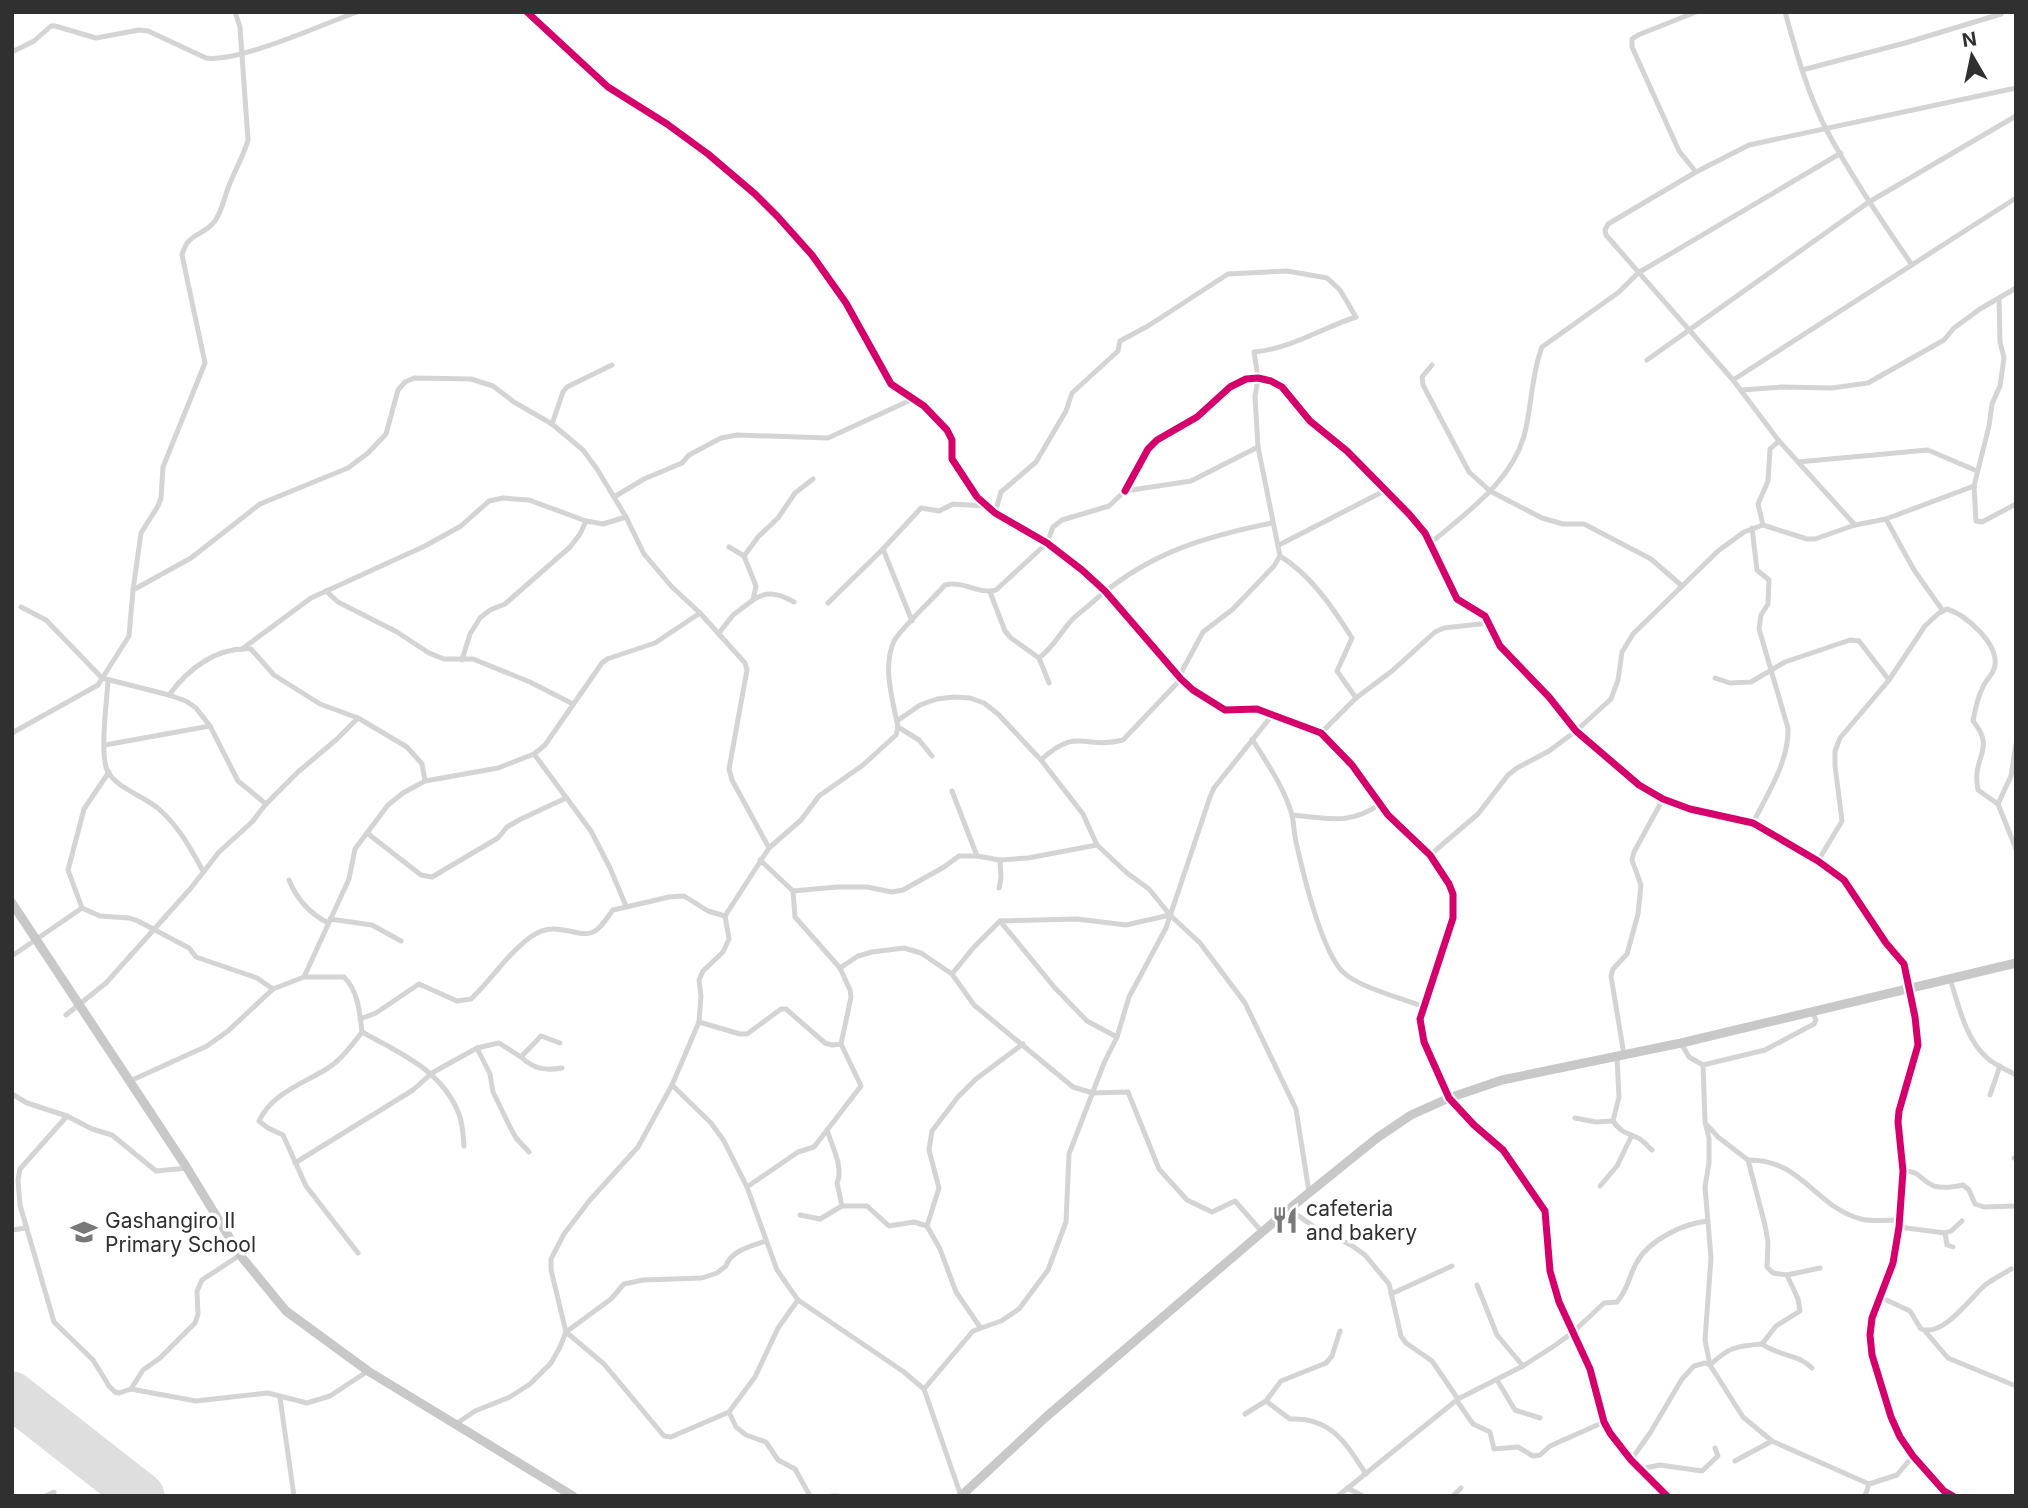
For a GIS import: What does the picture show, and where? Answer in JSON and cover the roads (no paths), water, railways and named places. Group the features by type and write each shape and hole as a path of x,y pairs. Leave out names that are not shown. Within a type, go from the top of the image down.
{"main road":[{"path":"12,903 187,1168 240,1255 286,1311 368,1371 573,1496"},
{"path":"961,1496 1046,1418 1289,1209 1396,1124 1449,1098 1502,1080 1681,1043 2016,963"}],"street":[{"path":"12,733 105,680 129,636 141,533 159,506 163,467 205,363 182,255 185,245 193,236 212,225 224,207 248,141 240,27 235,12"},
{"path":"12,52 55,26 96,38 139,30 148,31 206,58 214,59 242,54 357,12"},
{"path":"527,12 608,87 667,124 708,155 770,209 812,255 846,303 891,384 924,406 947,430 951,440 952,459 986,506 1047,543 1105,590 1192,690 1225,710 1257,709 1321,733 1352,765 1380,804 1430,855 1449,884 1454,908 1445,948 1424,1007 1420,1029 1449,1098 1474,1125 1503,1150 1545,1211 1550,1271 1559,1302 1590,1369 1604,1422 1631,1460 1667,1496"},
{"path":"1696,12 1632,38 1632,47 1679,151 1696,172"},
{"path":"1785,12 1801,70 1826,128 1868,202 1912,265"},
{"path":"1801,70 2001,14"},
{"path":"1855,525 1779,441 1733,380 1638,273 1606,235 1605,230 1608,224 1748,145 2016,88"},
{"path":"1647,360 1868,202 2016,116"},
{"path":"1430,544 1490,491 1510,469 1524,438 1537,359 1542,347 1619,292 1638,273 1841,153"},
{"path":"1733,380 2016,198"},
{"path":"995,513 1001,492 1036,462 1066,411 1072,393 1118,351 1120,341 1228,274 1287,271 1327,278 1340,290 1356,317 1275,350 1254,352 1258,377 1255,397 1258,447 1272,523 1279,545 1280,556 1274,566 1233,609 1203,632 1182,671 1181,679 1123,740 1111,743 1068,742 1059,745 1041,760"},
{"path":"1741,390 1832,388 1868,383 1944,340 1955,328 2016,288"},
{"path":"1999,298 2000,342 2004,358 2000,386 1992,404 1974,486 1976,521 1982,522 2016,503"},
{"path":"552,424 567,387 612,365"},
{"path":"1432,365 1422,377 1423,385 1468,472 1490,491 1542,518 1563,524 1584,524 1651,559 1682,586"},
{"path":"797,1300 778,1328 755,1377 729,1412 671,1437 664,1436 604,1364 566,1332 551,1270 551,1259 564,1234 590,1200 638,1147 672,1085 699,1022 699,980 703,971 723,952 729,939 725,916 760,860 769,848 801,820 828,788 863,765 896,735 897,724 891,692 891,654 894,642 946,585 963,584 990,592 996,590 1047,543 1053,527 1062,520 1109,506 1125,491 1147,449 1157,440 1197,417 1230,387 1246,379 1258,377 1282,387 1310,421 1347,451 1409,513 1430,544 1457,599 1482,613 1500,646 1549,697 1576,731 1639,785 1663,799 1690,809 1753,823 1818,861 1844,880 1886,943 1904,964 1918,1045 1898,1122 1903,1171 1893,1263 1871,1318 1870,1335 1872,1355 1900,1437 1913,1456 1944,1491 1952,1496"},
{"path":"133,590 191,558 260,504 348,468 368,453 386,434 398,390 405,382 414,378 456,378 493,386 552,424 583,450 626,517 644,554 745,663 747,670 729,769 732,780 769,848"},
{"path":"614,497 644,479 682,463 689,455 721,438 737,435 828,438 913,399"},
{"path":"1763,525 1758,504 1768,481 1770,449 1779,441"},
{"path":"1125,491 1191,481 1258,447"},
{"path":"1798,462 1928,450 1977,471"},
{"path":"744,556 758,537 778,518 795,493 813,479"},
{"path":"1430,855 1478,814 1508,775 1549,751 1611,699 1618,680 1622,652 1633,634 1718,551 1752,528 1763,525 1815,539 1855,525 1886,519 1974,486"},
{"path":"1279,545 1386,490"},
{"path":"169,695 182,677 197,665 242,649 311,598 425,546 461,526 489,501 503,498 529,500 586,521 603,524 626,517"},
{"path":"828,603 921,508 939,511 953,504 986,506"},
{"path":"1886,519 1914,570 1943,611"},
{"path":"462,660 470,634 480,618 505,604 570,547 586,521"},
{"path":"1039,658 1062,635 1070,622 1105,590 1141,566 1172,551 1228,532 1272,523"},
{"path":"1752,528 1757,570 1769,580 1768,604 1759,622 1788,728 1788,743 1780,768 1753,823"},
{"path":"729,547 744,556 755,586 752,600"},
{"path":"883,549 912,621"},
{"path":"1280,556 1296,566 1335,612 1352,638 1337,671 1356,698"},
{"path":"326,591 338,602 397,632 429,653 444,659 473,659 530,682 573,704"},
{"path":"990,592 1005,631 1039,658 1049,683"},
{"path":"719,633 733,615 752,600 767,593 783,596 794,602"},
{"path":"21,607 46,620 105,680 169,695 196,708 210,726 238,782 266,804"},
{"path":"1818,861 1842,821 1835,751 1840,738 1889,680 1925,626 1947,610 1959,613 1977,628 1995,654 1992,675 1982,686 1975,708 1973,721 1983,732 1986,742 1975,776 1978,790 1998,804 2016,849"},
{"path":"304,977 349,879 355,849 388,805 403,793 425,782 498,768 534,754 545,745 607,659 655,643 700,613"},
{"path":"1321,733 1356,698 1392,671 1435,632 1444,628 1489,623"},
{"path":"1715,678 1743,684 1751,682 1793,659 1850,640 1859,642 1889,680"},
{"path":"242,649 251,649 274,675 320,704 358,718 407,747 417,755 422,764 425,782"},
{"path":"105,680 105,745 109,772 117,781 160,810 187,841 203,871"},
{"path":"897,724 920,705 954,696 970,698 984,703 998,714 1041,760 1083,814 1097,845 1149,889 1214,960 1245,1003 1296,1110 1309,1193"},
{"path":"924,1389 973,1331 1000,1321 1019,1309 1048,1270 1066,1222 1069,1154 1117,1037 1129,997 1166,928 1214,788 1273,714"},
{"path":"66,1015 106,983 219,852 358,718"},
{"path":"897,724 919,740 932,756"},
{"path":"105,745 210,726"},
{"path":"1252,739 1278,782 1292,815 1296,843 1323,939 1334,959 1345,973 1362,983 1424,1007"},
{"path":"1998,804 2011,776 2016,744"},
{"path":"534,754 590,831 626,906"},
{"path":"109,772 84,809 68,870 82,908 100,916 129,918 189,948 196,957 257,978 273,989"},
{"path":"952,791 977,856"},
{"path":"367,833 421,875 432,877 498,838 507,827 566,798"},
{"path":"1613,1121 1619,1097 1621,1056 1611,976 1613,969 1627,954 1639,914 1641,885 1632,860 1634,852 1663,799"},
{"path":"1292,815 1345,820 1368,813 1380,804"},
{"path":"793,891 867,887 892,892 903,890 959,856 1000,860 1028,858 1097,845"},
{"path":"747,1187 799,1152 814,1147 861,1086 841,1044 851,997 850,990 840,968 795,916 793,891 760,860"},
{"path":"999,888 1000,860"},
{"path":"289,880 295,895 314,915 329,921 372,925 401,941"},
{"path":"360,1019 376,1013 419,984 457,1001 471,999 533,935 553,928 592,933 599,929 613,909 684,896 708,911 725,916"},
{"path":"12,956 82,908"},
{"path":"953,974 974,947 1000,921 1077,919 1115,926 1170,915"},
{"path":"1000,921 1055,988 1087,1021 1117,1037"},
{"path":"840,968 858,956 904,948 921,953 953,974 974,1005 1073,1087 1093,1093 1128,1092 1159,1169 1187,1200 1212,1212 1235,1201 1263,1233"},
{"path":"130,1081 207,1046 228,1031 273,989 304,977 344,977 350,982 362,1032"},
{"path":"1950,979 1968,1032 1976,1046 1990,1060 2016,1075"},
{"path":"699,1022 747,1034 780,1009 786,1009 825,1043 841,1044"},
{"path":"1681,1043 1689,1056 1703,1065 1765,1050 1814,1024 1816,1020 1812,1012"},
{"path":"362,1032 432,1073 460,1117 464,1146"},
{"path":"358,1253 306,1186 283,1135 268,1129 259,1121 265,1108 285,1092 330,1067 362,1032"},
{"path":"521,1057 541,1036 560,1042"},
{"path":"295,1163 413,1090 432,1073 477,1048 499,1043 535,1068 562,1068"},
{"path":"927,1226 939,1188 929,1150 932,1131 958,1097 976,1079 1023,1044"},
{"path":"477,1048 509,1125 516,1138 529,1152"},
{"path":"1703,1065 1705,1122 1709,1138 1705,1187 1711,1258 1705,1340 1710,1365 1744,1417 1772,1441 1869,1484 1897,1475 1913,1456"},
{"path":"1990,1095 2000,1066"},
{"path":"672,1085 711,1123 724,1141 747,1187 782,1282 797,1300 904,1372 924,1389 961,1496"},
{"path":"12,1094 27,1103 112,1135 156,1171 187,1168"},
{"path":"67,1116 20,1169 20,1205 57,1328 93,1360 108,1386 115,1392 131,1389 196,1401 268,1393 307,1403 330,1396 368,1371"},
{"path":"1575,1118 1596,1122 1613,1121"},
{"path":"1613,1121 1619,1129 1638,1138 1652,1150"},
{"path":"1705,1122 1718,1137 1748,1160 1766,1233 1767,1267 1773,1273 1787,1275 1820,1268"},
{"path":"827,1130 839,1167 837,1182 842,1206"},
{"path":"1600,1186 1617,1166 1631,1137"},
{"path":"1748,1160 1762,1159 1791,1170 1824,1199 1842,1211 1862,1219 1899,1223 1945,1233 1962,1221"},
{"path":"1903,1171 1914,1171 1935,1186 1946,1188 1964,1185 1975,1205 2016,1206"},
{"path":"800,1215 820,1219 842,1206 867,1206 889,1227 914,1222 927,1226 940,1249 956,1292 980,1327"},
{"path":"1289,1209 1317,1230 1351,1244 1365,1255 1389,1284 1401,1336 1406,1343 1432,1361 1474,1424 1490,1432 1494,1448 1518,1447 1532,1456 1540,1455 1550,1446 1604,1422"},
{"path":"1338,1496 1457,1400 1523,1366 1572,1333 1604,1303 1617,1302 1623,1295 1637,1261 1672,1230 1708,1221"},
{"path":"12,1230 26,1228"},
{"path":"1945,1233 1947,1245 1953,1247"},
{"path":"456,1424 475,1411 510,1397 530,1384 551,1363 566,1332 611,1299 624,1284 643,1280 709,1277 726,1266 728,1260 740,1251 766,1241"},
{"path":"131,1389 143,1370 160,1358 195,1323 198,1314 197,1291 202,1280 240,1255"},
{"path":"1391,1294 1452,1266"},
{"path":"1925,1331 1951,1320 1984,1285 2011,1269"},
{"path":"1762,1344 1776,1325 1800,1311 1798,1299 1787,1275"},
{"path":"1477,1285 1497,1335 1523,1366"},
{"path":"1880,1297 1910,1311 1948,1358 2016,1386"},
{"path":"1245,1415 1266,1401 1281,1381 1326,1363 1332,1356 1340,1331"},
{"path":"1710,1365 1734,1346 1762,1344 1778,1354 1804,1360 1812,1368"},
{"path":"1631,1460 1682,1380 1694,1366 1705,1363 1710,1365"},
{"path":"1497,1380 1515,1410 1540,1418"},
{"path":"280,1398 293,1496"},
{"path":"1266,1401 1290,1419 1303,1419 1332,1429 1366,1474"},
{"path":"729,1412 736,1427 746,1435 766,1442 778,1460 795,1469 810,1496"},
{"path":"1735,1461 1772,1441"},
{"path":"1640,1469 1660,1465 1702,1471 1718,1456 1715,1448"},
{"path":"1865,1496 1869,1484"},
{"path":"1347,1488 1363,1496"},
{"path":"1453,1496 1461,1488"},
{"path":"46,1496 54,1492"},
{"path":"832,1496 838,1496"}],"place":[{"name":"cafeteria and bakery","path":"1285,1220"},
{"name":"Gashangiro II Primary School","path":"84,1232"}]}
